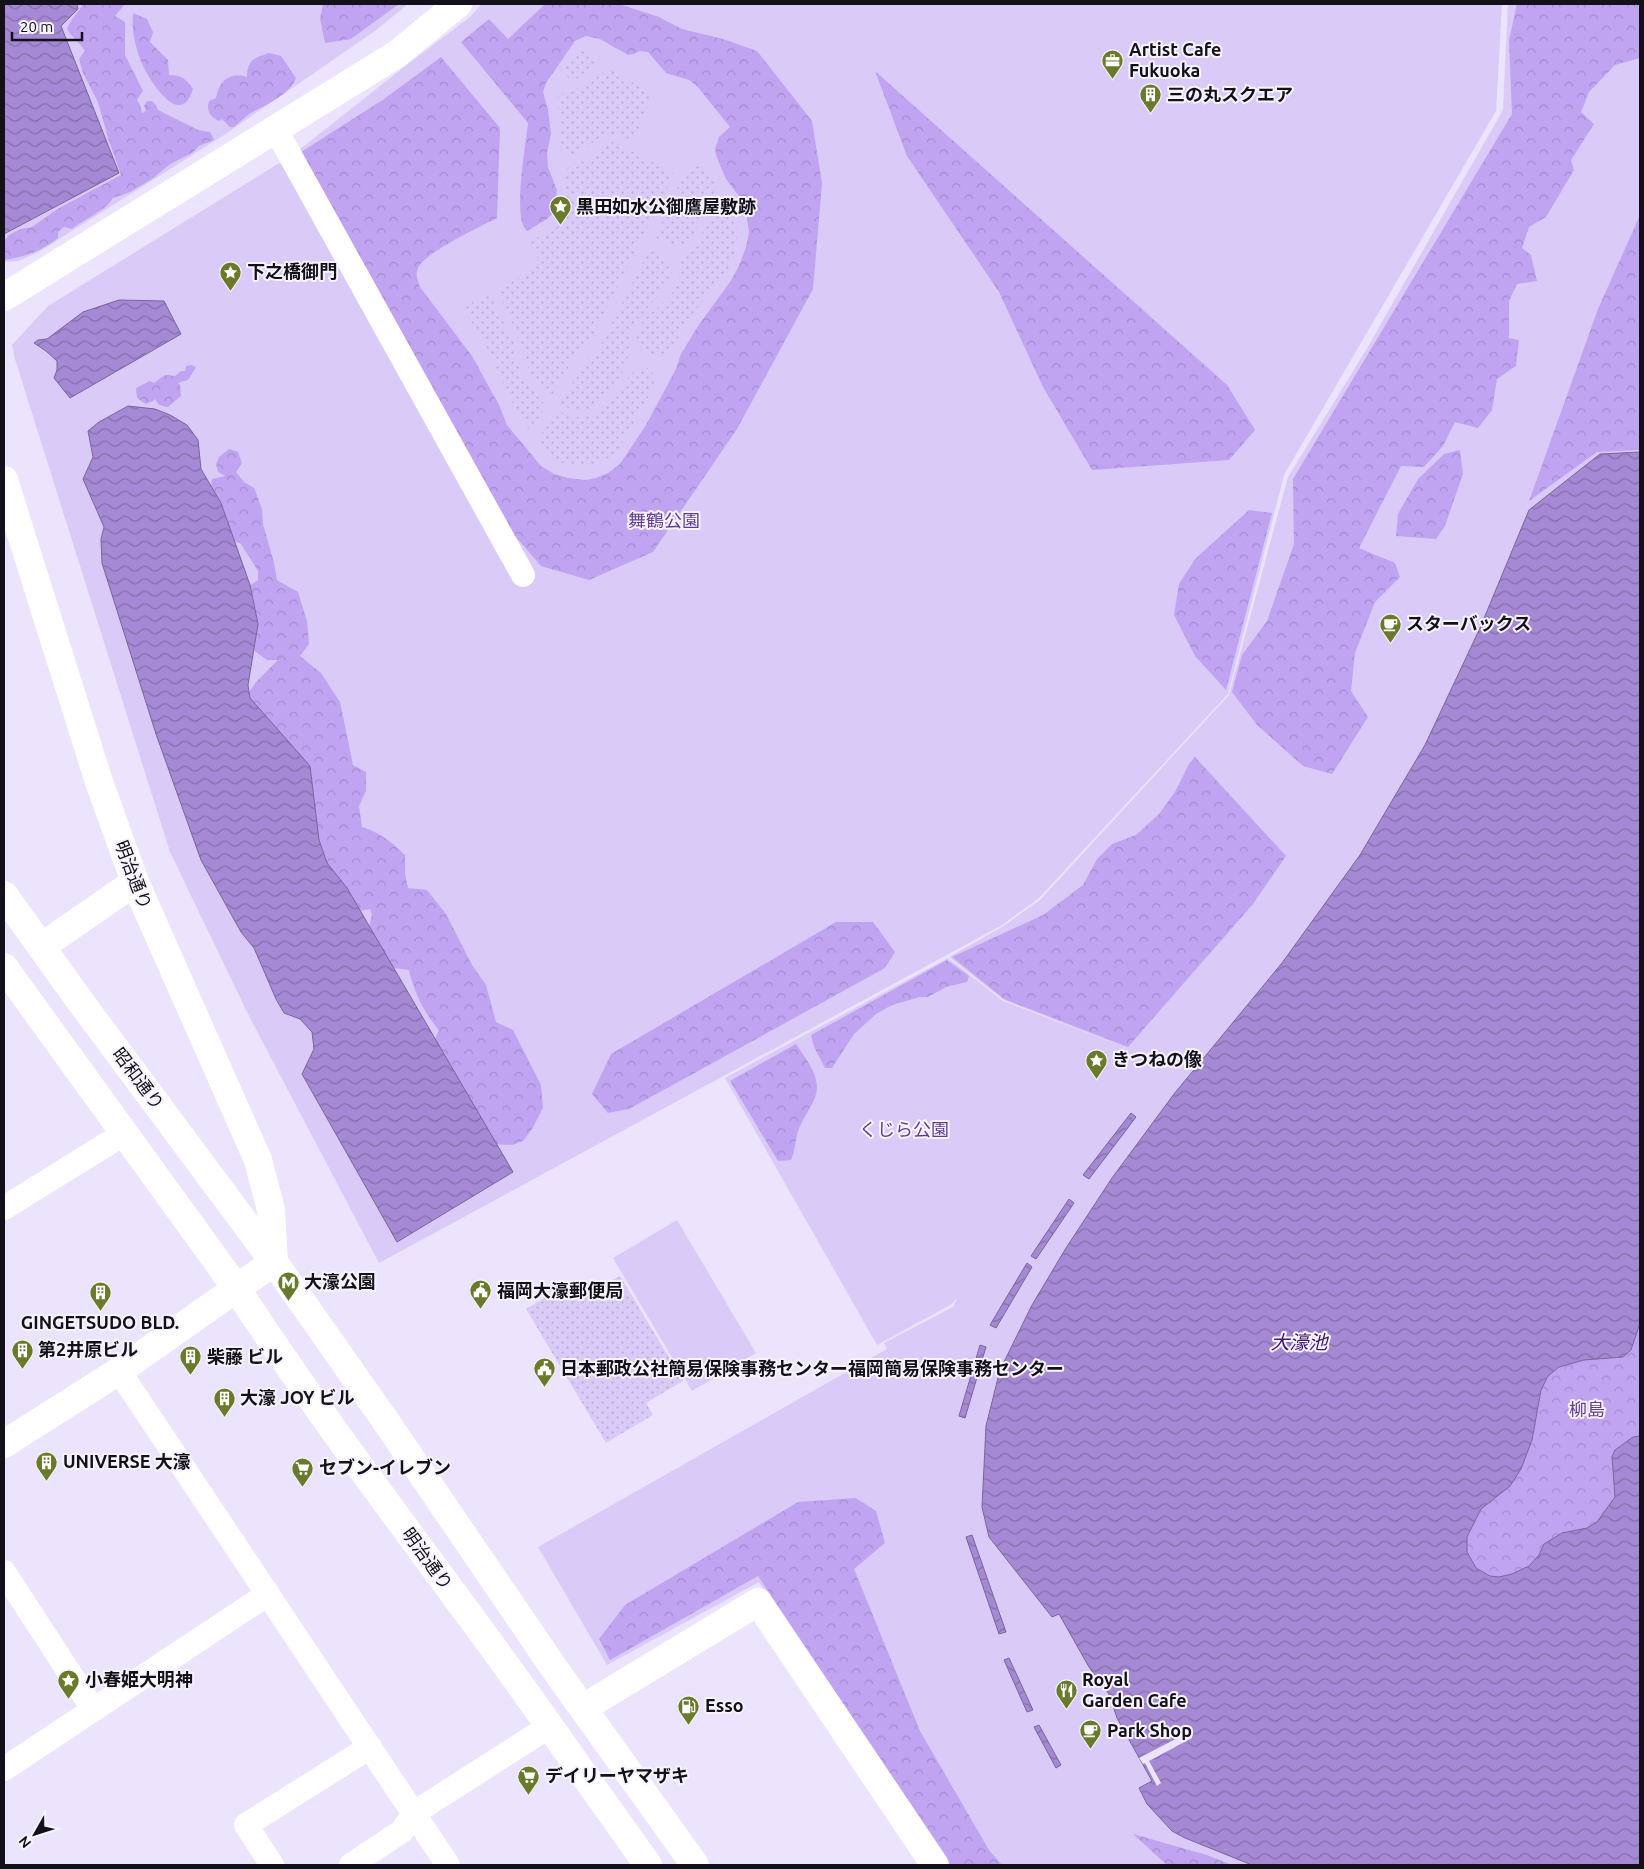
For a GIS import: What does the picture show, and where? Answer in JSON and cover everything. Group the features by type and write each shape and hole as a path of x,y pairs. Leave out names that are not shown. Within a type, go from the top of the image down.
{"street":[{"path":"4,297 397,54 458,4"},
{"path":"276,130 523,575"},
{"name":"明治通り","path":"4,480 99,782 134,882 258,1160 271,1210 274,1262"},
{"path":"41,947 134,882"},
{"name":"昭和通り","path":"4,895 274,1262"},
{"path":"5,972 125,1133 237,1289"},
{"path":"4,1208 125,1133"},
{"path":"4,1444 119,1371 274,1262 583,1708 695,1865"},
{"name":"明治通り","path":"237,1289 272,1343 428,1561 550,1726 648,1865"},
{"path":"119,1371 448,1865"},
{"path":"4,1572 93,1709"},
{"path":"4,1769 268,1594"},
{"path":"583,1708 758,1602 935,1865"},
{"path":"351,1865 402,1831 414,1813 550,1726"},
{"path":"272,1865 246,1825 370,1747"}],"green space":[{"path":"4,4 408,4 375,31 224,135 37,253 18,261 4,262"},
{"path":"81,4 125,4 115,16 125,22 125,55 143,91 137,100 142,113 146,111 144,106 147,101 152,101 158,110 198,130 210,132 214,140 199,146 192,153 170,164 152,179 130,192 113,198 101,210 72,229 64,227 58,232 58,238 46,247 26,255 4,260 4,241 9,235 20,229 32,227 59,208 121,175 98,102 83,73 79,59 85,51 67,29 82,6"},
{"path":"323,4 399,4 351,39 325,43 320,19"},
{"name":"舞鶴公園","path":"482,4 1502,4 1496,111 1284,475 1228,694 1039,898 1002,925 379,1263 250,1018 170,852 12,345 48,306 294,154 470,17"},
{"path":"545,4 619,4 659,17 682,29 723,39 757,51 812,121 822,183 813,289 737,429 653,552 589,580 541,566 515,536 298,154 384,99 441,57 500,128 497,218 454,240 423,262 418,268 417,273 420,287 472,356 499,405 507,425 541,466 554,474 586,480 608,473 620,464 646,425 676,369 681,354 698,326 730,282 739,266 749,232 745,204 726,179 715,149 719,137 730,127 697,86 689,80 666,73 648,52 639,51 628,55 600,39 586,36 575,41 546,83 543,92 548,110 551,134 547,153 548,167 557,190 553,213 547,219 527,231 523,224 520,197 528,123 461,42 489,19 508,39"},
{"name":"くじら公園","path":"1508,4 1640,4 1640,1865 945,1865 759,1582 607,1665 538,1547 887,1349 884,1343 953,1307 957,1298 952,1304 877,1345 725,1078 948,958 1003,1001 1126,1048 1004,1000 949,957 1002,927 1040,900 1229,695 1288,477 1366,350 1503,110"},
{"path":"1517,4 1640,4 1640,58 1615,65 1589,92 1581,112 1594,124 1571,160 1574,170 1546,217 1529,227 1522,248 1531,255 1537,281 1517,284 1509,301 1509,338 1519,340 1516,366 1497,379 1492,410 1478,428 1455,422 1443,446 1424,467 1401,466 1359,548 1395,563 1400,577 1375,602 1355,653 1351,691 1368,717 1332,774 1303,766 1257,725 1232,692 1242,655 1267,621 1294,544 1293,479 1512,114 1509,40"},
{"path":"133,13 147,19 153,32 150,42 168,60 169,75 183,78 193,89 188,100 181,105 174,104 160,92 143,66 135,40"},
{"path":"581,50 596,59 583,77 569,79 564,73 564,67"},
{"path":"269,53 281,56 296,78 288,90 249,114 234,127 230,127 222,119 219,121 213,118 208,111 209,101 216,98 223,82 235,76 247,77 248,67 252,60"},
{"path":"609,68 652,94 634,141 610,133 601,136 577,155 568,154 559,141 558,94 585,84"},
{"path":"875,71 1227,385 1255,430 1229,460 1092,470 1043,387 999,292 907,156"},
{"path":"608,141 619,144 674,174 591,339 579,349 552,395 547,396 528,367 516,331 498,291 541,263 529,243 549,230 559,220 564,199 564,171 574,163 585,161"},
{"path":"699,161 716,186 717,200 706,213 687,243 682,246 676,246 656,238 678,187 684,177"},
{"path":"726,209 732,210 737,232 736,249 731,264 694,312 672,350 660,356 647,354 641,347 637,337 638,330 648,316 673,292 679,276 680,259 696,243 715,217"},
{"path":"1640,215 1640,450 1597,452 1529,501 1598,309"},
{"path":"653,247 672,266 671,281 629,329 629,351 626,364 615,385 589,409 579,411 568,408 561,403 587,359 600,347 650,248"},
{"path":"489,294 515,346 515,356 521,372 546,407 530,431 514,406 483,339 462,308"},
{"path":"186,366 196,367 188,380 178,383 181,396 168,407 159,405 155,399 146,404 137,398 136,388 150,381 154,383 165,375 175,376 181,371 185,371"},
{"path":"644,366 653,373 656,383 621,445 606,459 588,466 569,465 551,456 538,441 556,409 572,416 580,417 595,413 609,404 634,371"},
{"path":"229,449 238,452 242,463 236,472 244,482 254,488 262,509 263,524 277,580 298,592 307,621 309,644 300,656 321,673 340,702 353,765 366,772 366,791 359,806 362,827 385,838 405,855 405,874 408,888 427,890 446,914 472,965 486,985 496,1022 513,1030 541,1085 543,1108 523,1141 512,1145 490,1144 431,1048 439,1030 420,1002 409,970 387,967 368,931 372,915 370,909 350,913 242,703 256,682 278,660 267,660 249,647 243,590 258,580 258,571 241,544 227,538 210,493 212,479 225,476 218,472 216,464 219,457"},
{"path":"1460,450 1463,474 1445,526 1436,539 1396,536 1398,514 1418,479 1444,454"},
{"path":"1249,510 1272,513 1226,690 1195,656 1174,615 1179,584 1195,559"},
{"path":"1195,757 1286,856 1253,904 1128,1047 1004,999 952,957 1043,915 1083,885 1097,859 1112,844 1136,835 1159,814 1175,792 1189,764"},
{"path":"836,922 873,922 895,952 885,968 629,1109 608,1113 592,1094 611,1054"},
{"path":"947,960 969,976 967,982 946,987 928,997 920,997 892,1005 876,1014 854,1034 832,1068 825,1068 814,1047 811,1035"},
{"path":"796,1044 808,1061 814,1074 817,1087 816,1094 798,1130 791,1160 778,1161 730,1081"},
{"path":"677,1220 756,1353 692,1391 613,1258"},
{"path":"620,1276 683,1381 646,1403 653,1415 606,1443 526,1309 572,1281 583,1298"},
{"name":"柳島","path":"1640,1323 1640,1436 1633,1437 1615,1497 1597,1522 1587,1528 1570,1531 1544,1544 1539,1555 1529,1566 1512,1574 1499,1577 1490,1576 1476,1568 1467,1552 1467,1537 1481,1509 1510,1486 1532,1440 1541,1390 1548,1376 1559,1367 1584,1360 1623,1357 1631,1350"},
{"path":"856,1498 876,1511 885,1543 854,1569 920,1731 989,1850 1002,1865 950,1865 758,1576 610,1660 599,1639 625,1605 798,1502"},
{"path":"1133,1834 1207,1855 1232,1865 1167,1865"}],"water":[{"path":"4,4 77,4 78,9 61,26 119,173 4,234"},
{"path":"119,300 164,301 181,334 70,398 54,378 57,370 57,361 34,343 38,340 47,339 83,312"},
{"path":"128,406 155,409 170,415 187,425 198,440 201,469 221,503 250,585 258,624 248,685 250,698 310,766 319,840 327,863 347,888 513,1172 397,1242 302,1074 314,1049 312,1032 300,1019 284,1013 254,948 241,932 201,860 156,734 102,563 101,539 104,527 83,479 93,457 88,431 99,422"},
{"name":"大濠池","path":"1640,452 1640,1323 1631,1350 1623,1357 1584,1360 1559,1367 1548,1376 1541,1390 1532,1440 1521,1469 1510,1486 1481,1509 1467,1537 1467,1552 1476,1568 1490,1576 1499,1577 1512,1574 1529,1566 1539,1555 1544,1544 1562,1533 1587,1528 1597,1522 1615,1497 1612,1457 1615,1450 1633,1437 1640,1436 1640,1865 1252,1865 1172,1831 1147,1804 1139,1788 1152,1781 1117,1718 1109,1694 1089,1667 1059,1614 1052,1617 989,1537 982,1507 986,1426 1000,1370 1032,1305 1066,1248 1112,1178 1174,1094 1282,963 1360,855 1425,745 1480,628 1529,510 1600,454"},
{"path":"1131,1113 1136,1117 1089,1179 1083,1175"},
{"path":"1069,1199 1074,1203 1036,1259 1031,1256"},
{"path":"1027,1263 1032,1267 996,1328 990,1325"},
{"path":"980,1345 986,1347 965,1418 959,1416"},
{"path":"972,1535 1006,1632 999,1634 966,1537"},
{"path":"1009,1658 1033,1710 1027,1712 1004,1660"},
{"path":"1039,1725 1061,1765 1056,1768 1034,1727"}],"pier":[{"path":"1189,1732 1192,1738 1149,1761 1161,1783 1157,1786 1145,1763 1143,1764 1139,1758"}],"place":[{"name":"Artist Cafe Fukuoka","path":"1113,79"},
{"name":"三の丸スクエア","path":"1151,114"},
{"name":"黒田如水公御鷹屋敷跡","path":"560,226"},
{"name":"下之橋御門","path":"231,291"},
{"name":"スターバックス","path":"1390,643"},
{"name":"きつねの像","path":"1096,1079"},
{"name":"大濠公園","path":"288,1301"},
{"name":"福岡大濠郵便局","path":"481,1310"},
{"name":"GINGETSUDO BLD.","path":"100,1312"},
{"name":"第2井原ビル","path":"22,1369"},
{"name":"柴藤 ビル","path":"191,1376"},
{"name":"日本郵政公社簡易保険事務センター福岡簡易保険事務センター","path":"544,1388"},
{"name":"大濠 JOY ビル","path":"224,1417"},
{"name":"UNIVERSE 大濠","path":"47,1481"},
{"name":"セブン-イレブン","path":"303,1487"},
{"name":"小春姫大明神","path":"69,1699"},
{"name":"Royal Garden Cafe","path":"1066,1709"},
{"name":"Esso","path":"689,1725"},
{"name":"Park Shop","path":"1091,1750"},
{"name":"デイリーヤマザキ","path":"529,1795"}]}
